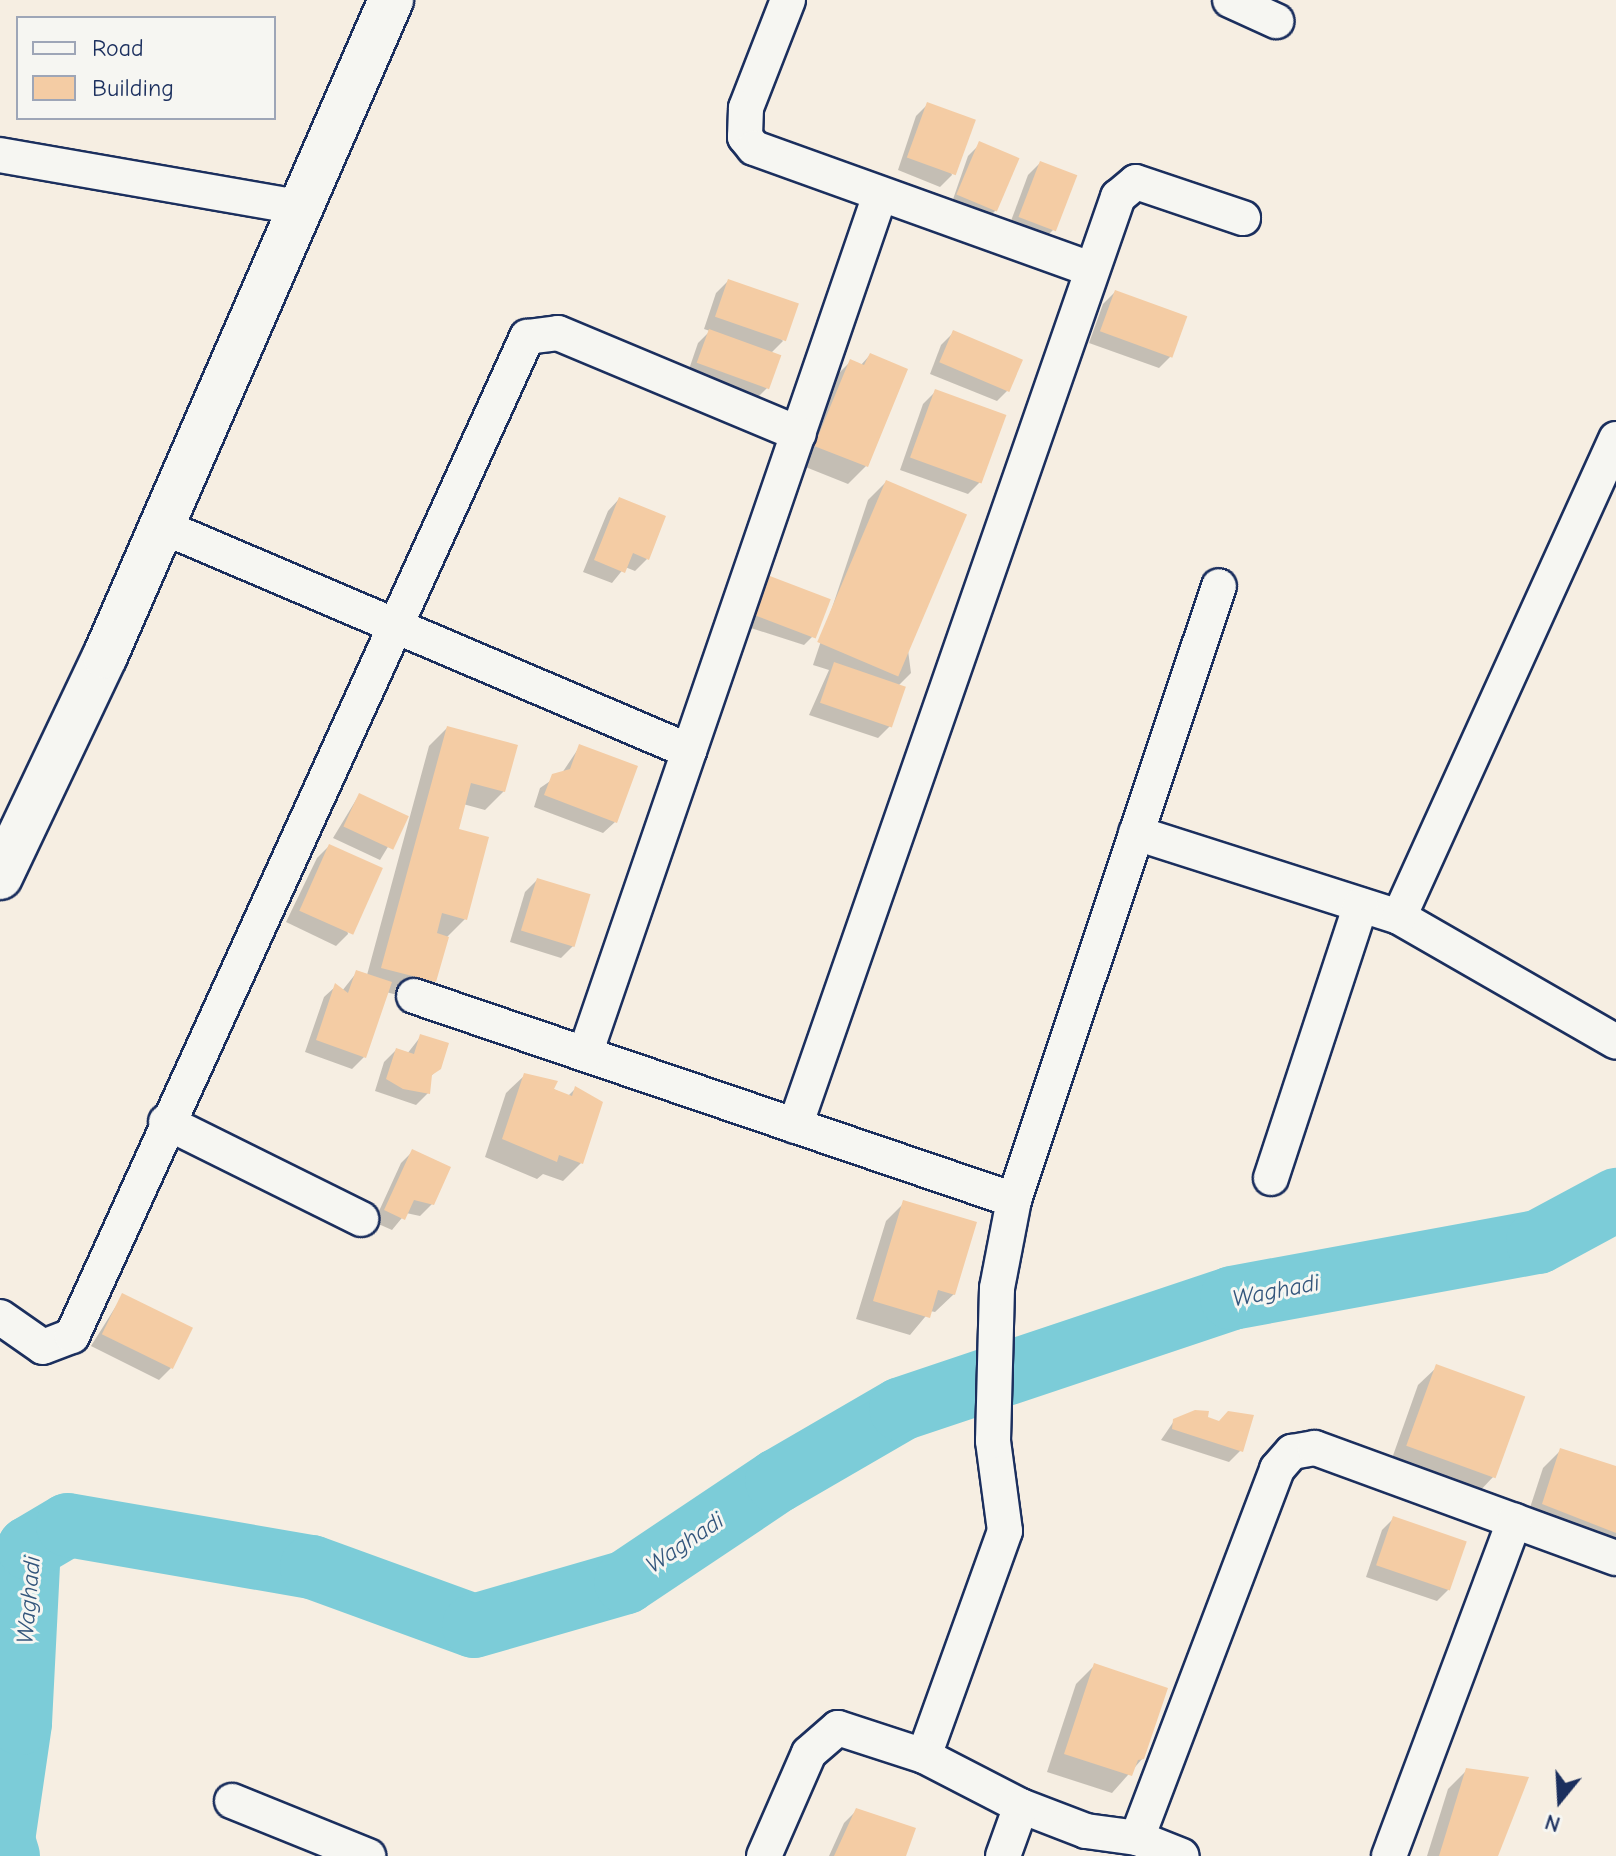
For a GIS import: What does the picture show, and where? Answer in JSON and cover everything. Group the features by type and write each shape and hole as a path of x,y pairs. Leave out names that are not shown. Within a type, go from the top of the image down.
{"street":[{"path":"0,877 161,526 391,0"},
{"path":"788,0 746,108 745,137 754,148 1092,270"},
{"path":"1230,0 1276,21"},
{"path":"0,155 298,207"},
{"path":"795,1126 1118,197 1136,182 1243,218"},
{"path":"585,1054 880,195"},
{"path":"0,1317 43,1347 72,1336 166,1122 527,337 558,333 799,434"},
{"path":"1399,917 1616,439"},
{"path":"161,526 689,751"},
{"path":"924,1756 1005,1531 993,1441 997,1288 1014,1200 1219,586"},
{"path":"1136,833 1399,917 1616,1042"},
{"path":"1271,1178 1361,905"},
{"path":"414,996 1014,1200"},
{"path":"166,1122 361,1219"},
{"path":"1137,1838 1277,1469 1292,1452 1315,1448 1616,1558"},
{"path":"1389,1856 1514,1521"},
{"path":"764,1856 809,1753 831,1731 853,1729 924,1756 1021,1806 1086,1831 1137,1838 1182,1856"},
{"path":"232,1801 368,1856"},
{"path":"1003,1856 1021,1806"}],"building":[{"path":"927,102 976,120 956,175 907,157"},
{"path":"979,141 1020,158 997,212 956,194"},
{"path":"1040,161 1077,175 1056,231 1018,217"},
{"path":"728,279 799,303 786,341 715,317"},
{"path":"1115,290 1187,316 1172,358 1100,331"},
{"path":"709,329 781,355 769,389 697,363"},
{"path":"953,330 1023,360 1009,392 939,362"},
{"path":"870,353 908,369 868,467 814,446 850,359 864,365"},
{"path":"935,389 1006,415 981,484 910,458"},
{"path":"886,480 967,514 898,676 817,642"},
{"path":"619,497 666,516 649,560 633,553 625,573 594,560"},
{"path":"757,571 831,599 816,639 742,610"},
{"path":"834,662 906,687 892,727 820,703"},
{"path":"447,726 518,745 505,792 471,783 459,829 489,837 467,920 442,913 437,933 449,937 436,982 381,968"},
{"path":"579,744 638,766 617,823 544,795 552,774 570,769"},
{"path":"359,793 409,816 393,850 343,827"},
{"path":"329,844 383,868 353,935 299,911"},
{"path":"537,878 591,894 574,947 521,931"},
{"path":"356,970 392,982 366,1058 316,1040 335,983 348,993"},
{"path":"420,1034 449,1043 441,1069 432,1075 430,1094 403,1089 386,1079 396,1048 414,1054"},
{"path":"524,1073 558,1081 554,1089 572,1096 575,1086 603,1102 583,1164 559,1155 557,1162 502,1139"},
{"path":"412,1149 451,1167 434,1205 414,1200 405,1220 384,1210"},
{"path":"903,1200 977,1222 955,1295 938,1290 930,1318 873,1301"},
{"path":"122,1293 193,1328 173,1369 102,1334"},
{"path":"1436,1364 1525,1396 1496,1478 1406,1446"},
{"path":"1195,1410 1209,1411 1208,1417 1219,1421 1228,1411 1254,1415 1243,1452 1172,1429 1173,1419"},
{"path":"1560,1448 1616,1466 1616,1533 1542,1504"},
{"path":"1393,1516 1467,1541 1450,1591 1376,1565"},
{"path":"1094,1663 1168,1688 1144,1759 1138,1760 1132,1776 1064,1754"},
{"path":"1466,1768 1529,1777 1498,1856 1439,1856"},
{"path":"856,1808 916,1828 906,1856 834,1856"}],"waterway":[{"name":"Waghadi","path":"8,1856 3,1840 20,1723 29,1548 68,1525 312,1567 474,1626 626,1582 777,1481 901,1409 1232,1298 1538,1242 1616,1200"}]}
